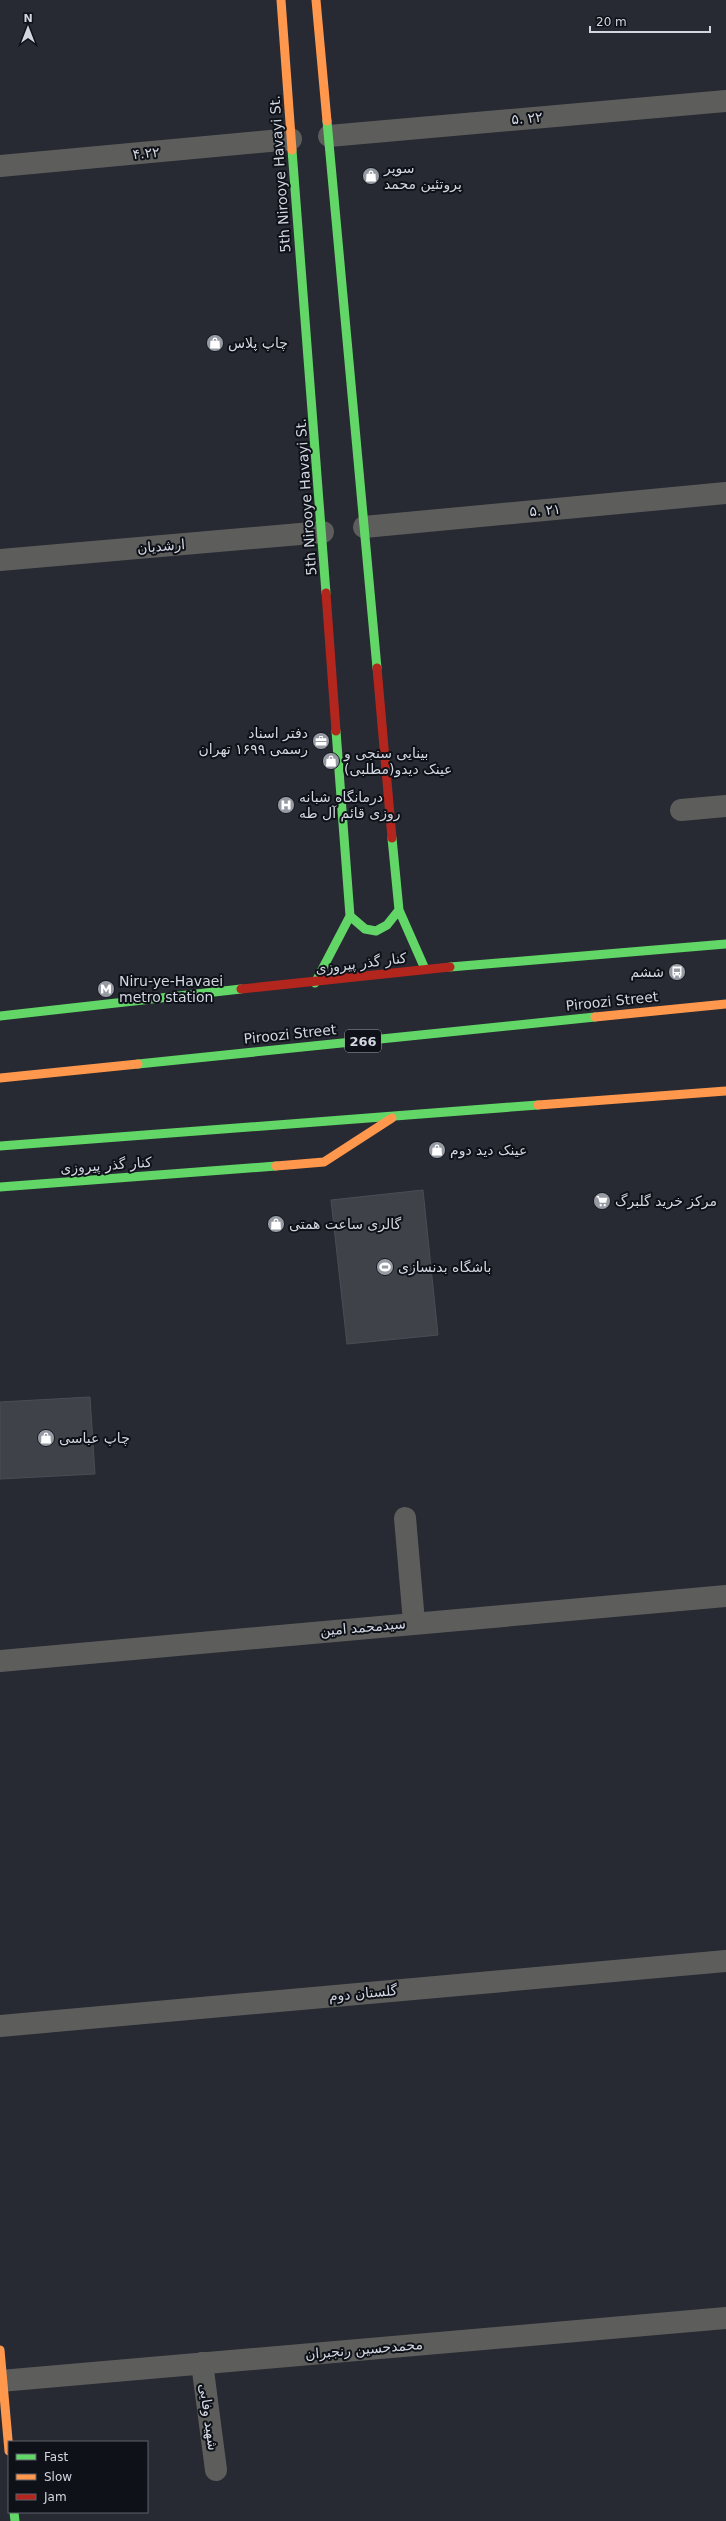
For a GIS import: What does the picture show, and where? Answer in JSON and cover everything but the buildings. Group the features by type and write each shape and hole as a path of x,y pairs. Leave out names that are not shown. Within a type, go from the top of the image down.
{"main road":[{"name":"5th Nirooye Havayi St.","path":"281,0 323,532 350,916"},
{"path":"316,0 399,910 425,969"},
{"path":"315,983 350,916 362,930 374,932 386,928 399,910"},
{"name":"کنار گذر پیروزی","path":"0,1016 315,983 425,969 726,944"},
{"name":"Piroozi Street","path":"0,1078 726,1004"},
{"path":"0,1146 392,1118 726,1091"},
{"name":"کنار گذر پیروزی","path":"0,1187 324,1162 392,1118"},
{"path":"0,2350 1,2381 8,2442"}],"street":[{"name":"۵. ۲۲","path":"329,136 726,101"},
{"name":"۴.۲۲","path":"0,166 291,140"},
{"name":"۵. ۲۱","path":"364,527 726,493"},
{"name":"ارشدیان","path":"0,560 323,532"},
{"path":"681,810 726,806"},
{"path":"405,1518 414,1622"},
{"name":"سیدمحمد امین","path":"0,1661 414,1622 726,1596"},
{"name":"گلستان دوم","path":"0,2026 726,1961"},
{"name":"محمدحسین رنجبران","path":"1,2381 726,2318"},
{"name":"شهید وفایی","path":"202,2363 216,2470"}],"traffic: fast":[{"path":"327,121 377,668"},
{"path":"292,150 326,593"},
{"path":"315,983 350,916 336,731"},
{"path":"392,838 399,910 425,969"},
{"path":"350,916 365,929 376,931 387,925 399,910"},
{"path":"450,967 726,944"},
{"path":"0,1016 241,989"},
{"path":"138,1064 595,1017"},
{"path":"0,1146 538,1105"},
{"path":"0,1187 276,1166"},
{"path":"14,2513 15,2521"}],"traffic: slow":[{"path":"281,0 292,150"},
{"path":"316,0 327,121"},
{"path":"595,1017 726,1004"},
{"path":"0,1078 138,1064"},
{"path":"538,1105 726,1091"},
{"path":"276,1166 324,1162 392,1118"},
{"path":"0,2350 8,2441"}],"traffic: jam":[{"path":"326,593 336,731"},
{"path":"377,668 392,838"},
{"path":"241,989 450,967"}],"place":[{"name":"سوپر پروتئین محمد","path":"371,176"},
{"name":"چاپ پلاس","path":"215,343"},
{"name":"دفتر اسناد رسمی ۱۶۹۹ تهران","path":"321,741"},
{"name":"بینایی سنجی و عینک دیدو(مطلبی)","path":"331,761"},
{"name":"درمانگاه شبانه روزی قائم آل طه","path":"286,805"},
{"name":"ششم","path":"677,972"},
{"name":"Niru-ye-Havaei metro station","path":"106,989"},
{"name":"عینک دید دوم","path":"437,1150"},
{"name":"مرکز خرید گلبرگ","path":"602,1201"},
{"name":"گالری ساعت همتی","path":"276,1224"},
{"name":"باشگاه بدنسازی","path":"385,1267"},
{"name":"چاپ عباسی","path":"46,1438"}]}
